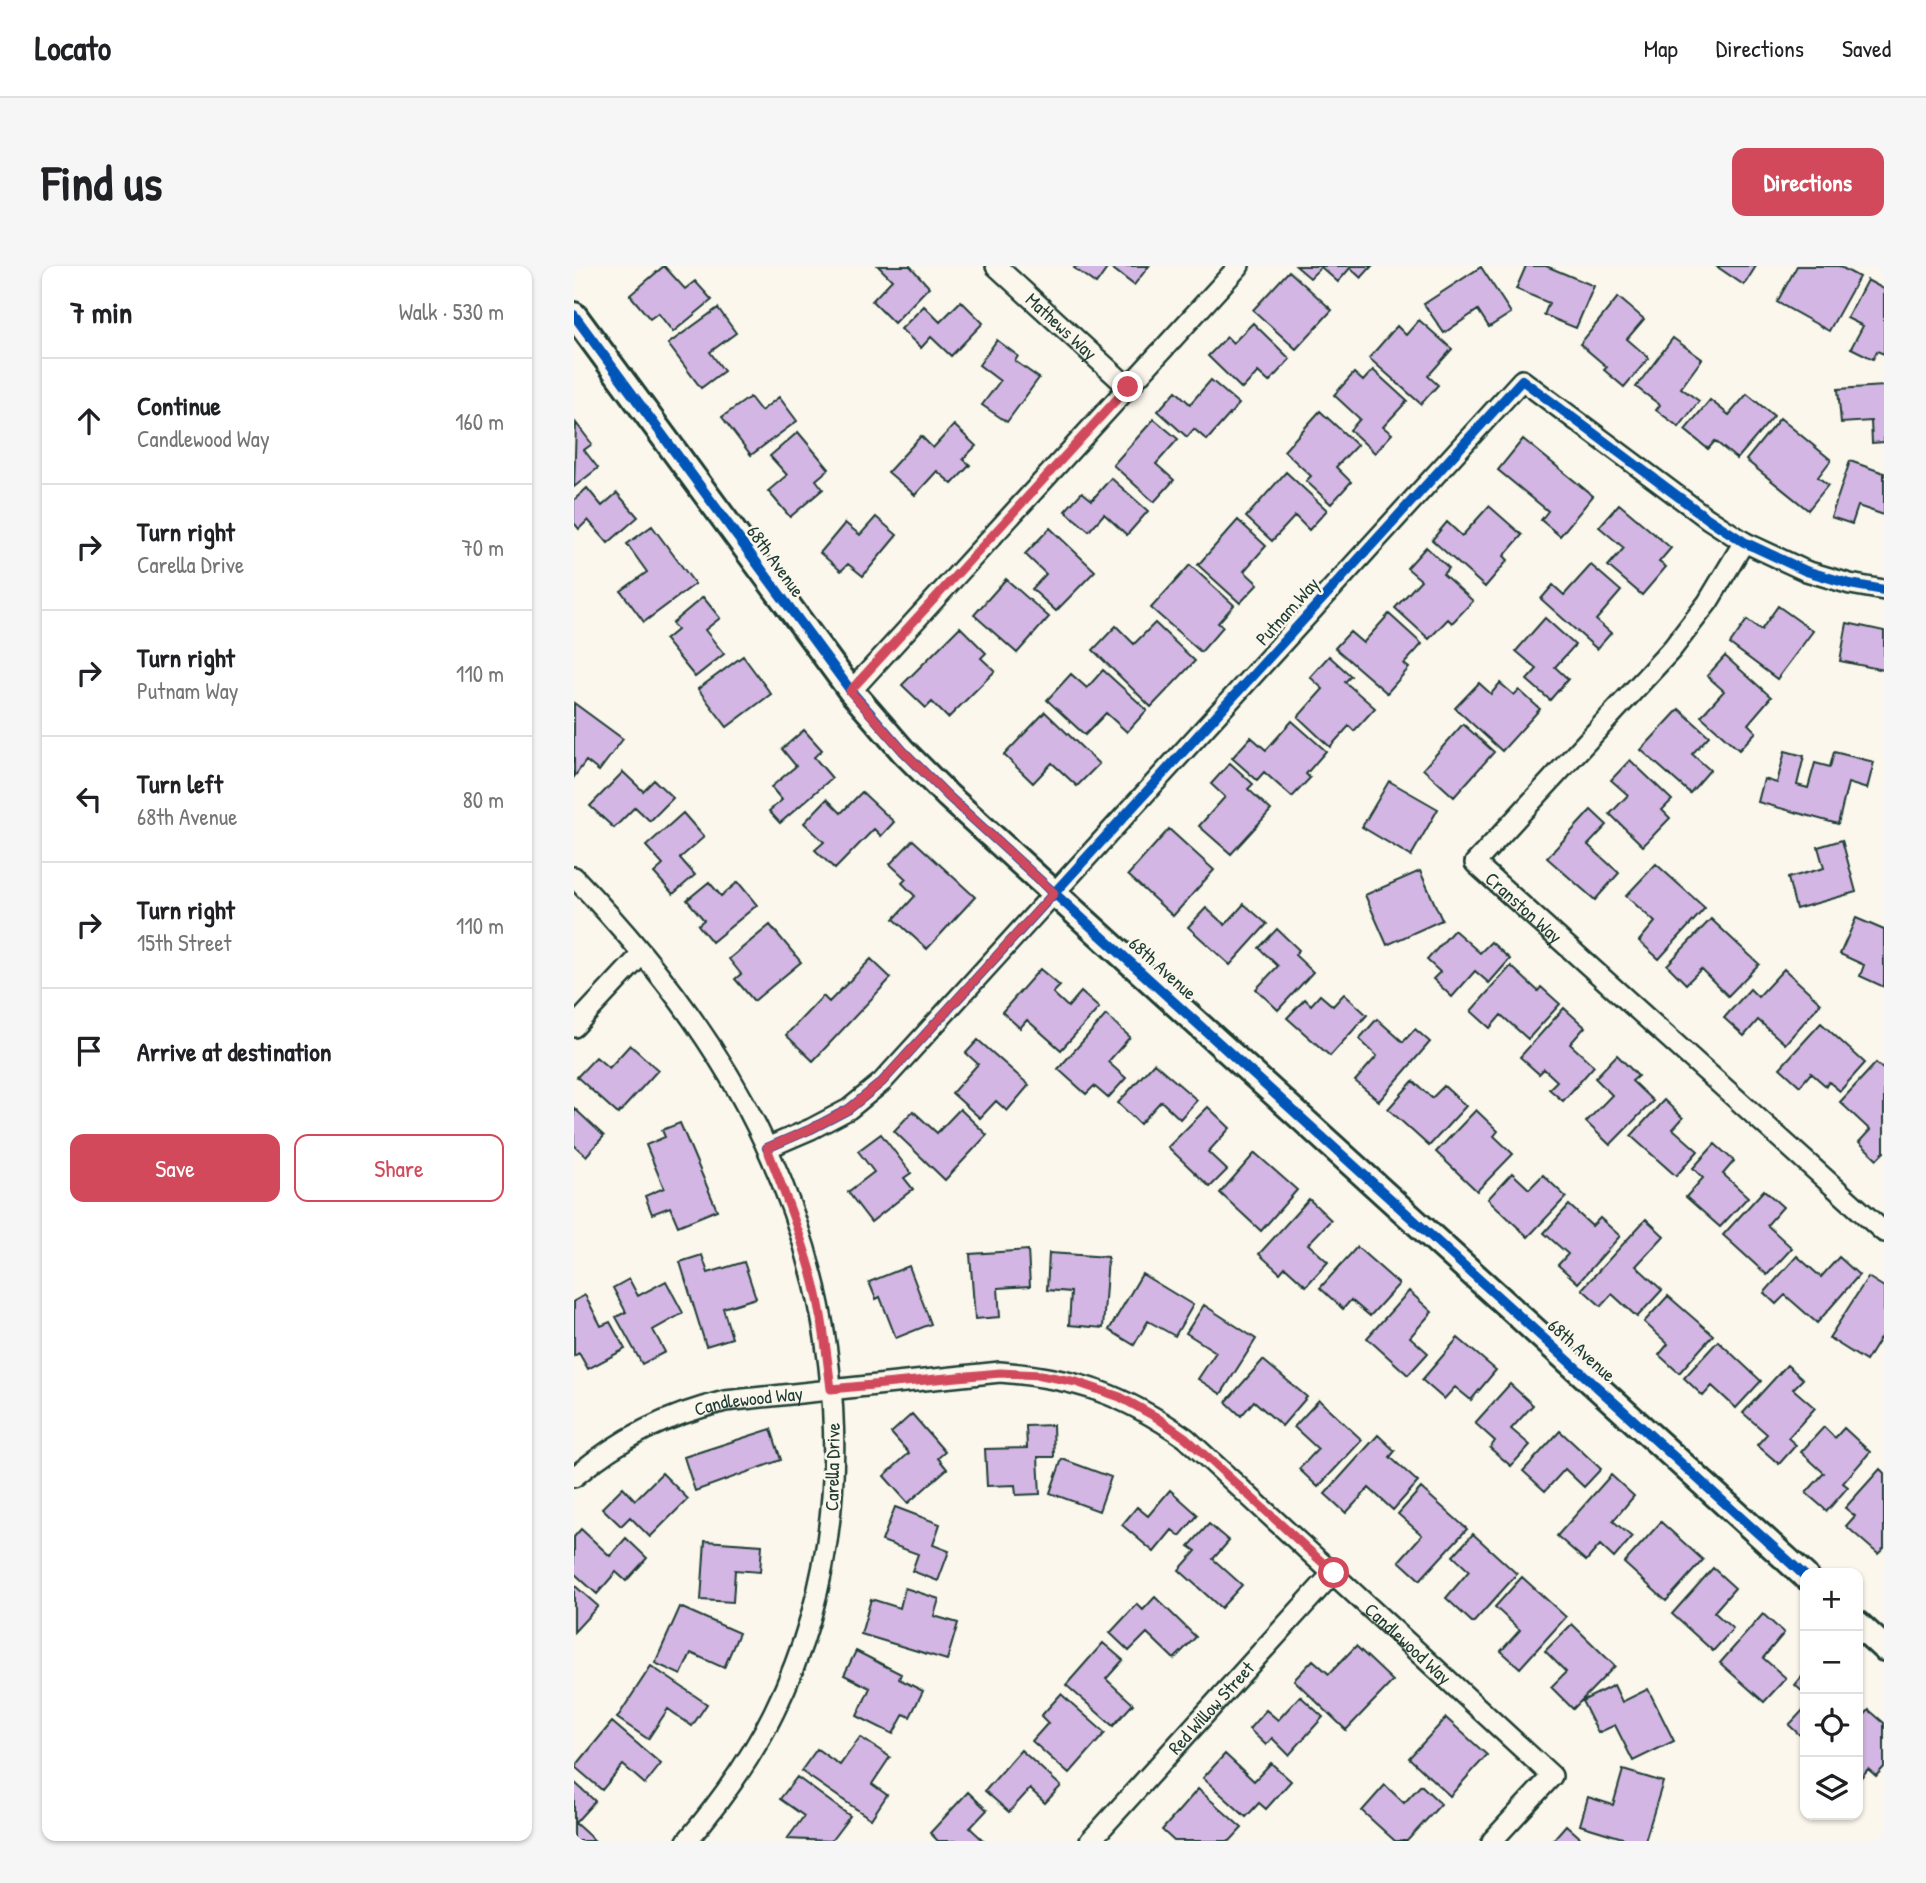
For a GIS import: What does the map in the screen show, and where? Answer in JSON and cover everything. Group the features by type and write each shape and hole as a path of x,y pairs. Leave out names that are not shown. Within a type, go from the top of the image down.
{"street":[{"name":"Mathews Way","path":"996,266 1128,387"},
{"path":"850,691 1239,266"},
{"name":"68th Avenue","path":"574,315 850,691 903,751 1054,893 1800,1571"},
{"name":"Putnam Way","path":"767,1148 849,1109 882,1082 1522,380 1707,518 1744,542 1806,571 1850,584 1884,590"},
{"name":"Cranston Way","path":"1744,542 1708,602 1672,649 1475,863 1884,1232"},
{"name":"Carella Drive","path":"574,877 680,999 734,1084 767,1148 793,1212 812,1273 825,1336 835,1446 832,1507 824,1568 811,1617 795,1665 750,1757 716,1807 687,1841"},
{"path":"574,1027 642,954"},
{"name":"Candlewood Way","path":"574,1477 621,1441 653,1424 690,1409 725,1401 1000,1373 1041,1375 1076,1382 1120,1397 1186,1438 1552,1776 1492,1841"},
{"name":"Red Willow Street","path":"1090,1841 1334,1573"},
{"path":"1863,1629 1884,1648"}],"building":[{"path":"664,266 685,289 695,281 712,300 673,332 658,313 650,319 630,295"},
{"path":"878,266 910,266 929,287 894,323 872,301 892,280"},
{"path":"1109,266 1096,284 1074,268"},
{"path":"1109,266 1149,266 1134,285"},
{"path":"1296,266 1372,266 1361,278 1350,268 1338,282 1321,267 1310,278"},
{"path":"1526,266 1546,266 1594,286 1576,328 1544,315 1549,303 1516,289"},
{"path":"1716,266 1756,266 1744,285"},
{"path":"1797,266 1839,266 1859,277 1829,331 1777,302"},
{"path":"1481,267 1511,313 1489,327 1478,310 1444,333 1424,304"},
{"path":"1289,271 1332,310 1296,349 1253,310"},
{"path":"1867,280 1884,289 1884,354 1877,351 1873,359 1851,348 1863,326 1847,318"},
{"path":"1618,297 1644,319 1627,339 1649,358 1624,387 1604,370 1607,367 1580,344"},
{"path":"961,301 983,323 951,356 931,337 921,348 901,329 924,306 940,322"},
{"path":"718,308 736,333 710,352 724,371 701,388 668,344"},
{"path":"1419,320 1452,349 1428,376 1438,385 1421,404 1369,358 1397,326 1406,335"},
{"path":"1253,323 1290,359 1269,382 1258,372 1242,389 1208,356 1227,337 1233,343"},
{"path":"1673,338 1702,359 1681,388 1699,401 1679,427 1656,410 1660,405 1636,387"},
{"path":"997,340 1018,356 1015,361 1039,378 1007,422 982,405 1000,381 979,365"},
{"path":"1373,370 1407,401 1383,427 1392,434 1375,453 1350,430 1360,419 1334,395 1354,373 1363,381"},
{"path":"1211,380 1239,404 1207,440 1194,429 1187,437 1158,411 1176,391 1190,404"},
{"path":"1884,386 1884,442 1872,443 1871,421 1841,423 1838,389"},
{"path":"1747,394 1774,416 1737,459 1715,441 1708,449 1685,430 1710,400 1729,415"},
{"path":"750,397 761,411 779,397 797,421 751,455 722,417"},
{"path":"1320,411 1357,445 1336,467 1351,482 1331,504 1306,481 1311,476 1284,451"},
{"path":"1780,418 1831,460 1818,477 1828,485 1808,510 1746,460"},
{"path":"1154,419 1178,439 1156,464 1174,480 1154,502 1113,465"},
{"path":"576,423 592,444 584,450 598,468 574,487"},
{"path":"954,425 976,446 963,459 970,465 952,484 937,471 915,495 888,472 921,436 933,448"},
{"path":"798,432 829,469 816,480 823,489 790,517 768,491 787,475 770,456"},
{"path":"1523,439 1593,496 1560,536 1541,520 1548,511 1498,470"},
{"path":"1850,461 1884,473 1884,515 1858,506 1852,524 1831,517"},
{"path":"1286,472 1327,510 1309,530 1295,516 1272,541 1246,517"},
{"path":"1111,478 1148,511 1127,535 1104,514 1089,531 1065,511 1082,492 1092,500"},
{"path":"587,488 602,506 617,493 638,517 608,543 588,520 579,529 574,523 574,500"},
{"path":"1619,504 1671,548 1659,562 1666,567 1642,595 1608,566 1624,548 1599,527"},
{"path":"1489,506 1522,535 1504,556 1508,560 1485,587 1432,540 1447,522 1462,536"},
{"path":"876,517 897,535 863,576 848,564 841,571 820,553 845,523 860,535"},
{"path":"1238,520 1266,546 1244,571 1258,584 1240,603 1198,565"},
{"path":"652,526 695,584 644,622 621,591 647,572 627,544"},
{"path":"1050,528 1095,571 1056,611 1032,589 1046,574 1025,554"},
{"path":"1426,547 1449,568 1443,574 1473,601 1452,623 1448,619 1429,639 1395,608 1421,580 1407,568"},
{"path":"1190,565 1234,605 1218,623 1223,627 1201,652 1151,608"},
{"path":"1591,565 1621,591 1596,620 1611,633 1597,649 1541,599 1553,585 1564,595"},
{"path":"1006,579 1049,617 1017,653 974,615"},
{"path":"703,597 720,618 705,630 724,654 695,677 665,640 677,630 672,623"},
{"path":"1778,606 1813,631 1777,679 1730,644 1747,620 1761,630"},
{"path":"1389,614 1422,644 1404,664 1409,668 1387,693 1335,648 1350,632 1363,643"},
{"path":"1545,618 1575,645 1555,667 1568,679 1550,700 1527,680 1537,669 1516,651"},
{"path":"1155,623 1195,661 1151,707 1093,650 1116,626 1134,644"},
{"path":"1847,623 1884,631 1884,670 1840,661"},
{"path":"960,627 986,653 981,658 995,671 948,718 932,702 926,708 902,685"},
{"path":"743,656 771,694 727,727 698,689"},
{"path":"1329,656 1351,676 1345,682 1375,708 1354,731 1349,726 1330,747 1298,717 1323,689 1310,677"},
{"path":"1725,656 1771,697 1748,724 1756,732 1739,750 1701,716 1724,691 1707,676"},
{"path":"1103,670 1147,710 1127,732 1106,713 1085,735 1047,700 1071,674 1087,688"},
{"path":"1479,683 1491,694 1500,683 1514,695 1519,690 1540,709 1502,751 1455,708"},
{"path":"574,703 623,739 599,771 586,761 574,777"},
{"path":"1679,709 1709,736 1692,754 1710,770 1690,793 1641,750"},
{"path":"1045,712 1099,764 1077,786 1052,763 1033,783 1004,755"},
{"path":"1292,721 1326,751 1306,774 1310,778 1292,797 1264,772 1257,780 1232,758 1251,737 1266,750"},
{"path":"1463,724 1494,752 1454,797 1423,769"},
{"path":"804,730 822,750 814,757 832,778 780,823 769,811 782,800 771,787 796,766 782,749"},
{"path":"1785,751 1804,756 1797,785 1808,788 1815,763 1830,767 1834,752 1874,762 1867,789 1848,783 1838,824 1758,802 1764,779 1777,783"},
{"path":"1630,760 1672,800 1662,810 1670,818 1643,846 1610,814 1628,795 1611,780"},
{"path":"1230,763 1253,784 1248,789 1271,810 1231,854 1199,826 1225,797 1211,784"},
{"path":"623,772 643,791 654,780 673,798 650,821 635,807 614,828 590,806"},
{"path":"1389,781 1438,809 1411,856 1362,827"},
{"path":"862,792 894,822 881,836 874,829 835,869 815,850 824,842 804,823 827,799 841,813"},
{"path":"1591,810 1607,825 1588,845 1619,873 1595,900 1547,858"},
{"path":"683,813 704,837 680,858 695,875 673,894 654,873 663,865 646,846"},
{"path":"1169,829 1214,870 1173,916 1128,875"},
{"path":"913,840 975,897 927,949 894,919 915,896 902,883 906,879 890,864"},
{"path":"1842,840 1856,892 1796,909 1788,878 1824,868 1818,847"},
{"path":"1656,864 1705,908 1659,959 1639,941 1655,922 1626,896"},
{"path":"1420,871 1442,920 1387,945 1365,895"},
{"path":"709,882 721,896 738,882 757,905 712,942 698,925 704,920 687,900"},
{"path":"1244,904 1267,924 1230,965 1188,927 1206,908 1225,925"},
{"path":"1856,918 1884,930 1884,987 1860,976 1864,965 1840,954"},
{"path":"1711,919 1759,964 1728,996 1701,969 1686,984 1667,965"},
{"path":"770,925 801,962 754,1001 735,979 741,974 729,959"},
{"path":"1277,929 1299,950 1295,955 1313,972 1278,1010 1256,989 1278,966 1259,948"},
{"path":"1454,930 1480,953 1491,942 1510,959 1489,983 1475,971 1452,997 1433,979 1440,972 1427,960"},
{"path":"871,959 891,978 813,1061 786,1035 823,996 829,1002"},
{"path":"1511,966 1538,991 1541,987 1560,1004 1528,1039 1501,1015 1490,1028 1471,1011"},
{"path":"1040,969 1060,986 1053,993 1068,1007 1081,992 1099,1008 1061,1050 1027,1020 1020,1028 1002,1012"},
{"path":"1784,969 1821,1003 1785,1044 1758,1020 1744,1036 1724,1018 1750,989 1758,997"},
{"path":"1344,994 1367,1015 1330,1056 1287,1018 1305,999 1311,1005 1320,995 1333,1006"},
{"path":"1564,1008 1585,1027 1570,1044 1594,1066 1563,1101 1549,1089 1557,1081 1544,1069 1539,1074 1520,1057"},
{"path":"1106,1015 1130,1037 1108,1062 1126,1078 1108,1098 1094,1086 1086,1094 1058,1069"},
{"path":"1377,1019 1403,1042 1415,1029 1430,1042 1379,1101 1355,1081 1377,1056 1359,1039"},
{"path":"1821,1023 1865,1063 1840,1091 1829,1082 1826,1086 1811,1073 1800,1086 1780,1068"},
{"path":"978,1040 1029,1085 1007,1111 996,1101 980,1118 952,1093 978,1064 966,1053"},
{"path":"630,1045 658,1070 618,1114 577,1077 596,1057 609,1068"},
{"path":"1617,1055 1638,1076 1632,1081 1653,1101 1610,1145 1586,1122 1612,1095 1595,1078"},
{"path":"1154,1063 1197,1100 1180,1119 1161,1101 1140,1124 1118,1103"},
{"path":"1876,1063 1884,1070 1884,1152 1877,1159 1859,1142 1870,1130 1840,1102"},
{"path":"1413,1081 1432,1098 1444,1086 1466,1106 1429,1146 1388,1109"},
{"path":"1664,1100 1683,1118 1673,1129 1698,1151 1676,1176 1631,1136"},
{"path":"1208,1107 1230,1128 1208,1152 1227,1170 1210,1187 1168,1147"},
{"path":"574,1108 604,1136 586,1156 574,1145"},
{"path":"960,1109 987,1135 945,1180 894,1131 913,1111 937,1133"},
{"path":"1476,1110 1498,1131 1494,1136 1513,1154 1477,1191 1436,1152"},
{"path":"680,1123 717,1210 678,1226 670,1207 652,1214 645,1196 664,1188 646,1145 665,1137 662,1130"},
{"path":"881,1134 911,1173 904,1178 913,1189 871,1222 848,1192 874,1172 858,1151"},
{"path":"1715,1144 1734,1161 1723,1174 1748,1197 1720,1227 1686,1197 1703,1178 1693,1168"},
{"path":"1255,1153 1297,1190 1261,1231 1220,1193"},
{"path":"1512,1173 1529,1189 1543,1175 1566,1197 1528,1237 1488,1199"},
{"path":"1764,1190 1783,1207 1767,1225 1792,1248 1767,1275 1723,1235"},
{"path":"1309,1199 1331,1220 1308,1244 1328,1262 1306,1286 1285,1267 1280,1273 1259,1254"},
{"path":"1569,1205 1592,1226 1600,1218 1620,1236 1578,1283 1558,1265 1568,1254 1544,1233"},
{"path":"1646,1219 1664,1236 1636,1266 1662,1290 1637,1317 1612,1294 1601,1306 1582,1289"},
{"path":"1357,1247 1399,1284 1370,1316 1351,1300 1343,1309 1320,1288"},
{"path":"1028,1250 1030,1286 998,1288 1000,1317 975,1319 970,1254"},
{"path":"1049,1253 1108,1257 1103,1328 1069,1325 1071,1292 1047,1290"},
{"path":"702,1255 708,1273 744,1262 756,1298 723,1308 732,1338 706,1346 680,1262"},
{"path":"1797,1256 1821,1277 1839,1257 1859,1275 1817,1323 1785,1295 1776,1304 1764,1293"},
{"path":"909,1266 931,1324 896,1338 880,1297 876,1299 869,1282"},
{"path":"1142,1274 1193,1305 1175,1336 1148,1321 1134,1345 1109,1330"},
{"path":"1868,1277 1884,1287 1884,1332 1866,1361 1829,1338"},
{"path":"629,1279 638,1296 666,1281 683,1313 653,1330 665,1352 642,1364 616,1317 626,1312 613,1288"},
{"path":"1409,1291 1432,1312 1410,1337 1428,1353 1408,1375 1367,1338"},
{"path":"585,1295 601,1326 610,1322 625,1349 588,1369 579,1353 574,1356 574,1301"},
{"path":"1668,1296 1713,1335 1679,1373 1659,1355 1668,1344 1644,1322"},
{"path":"1204,1305 1256,1339 1221,1394 1198,1379 1216,1352 1186,1333"},
{"path":"1458,1338 1496,1370 1471,1400 1455,1387 1444,1399 1422,1380"},
{"path":"1718,1341 1761,1381 1736,1408 1712,1386 1703,1396 1684,1378"},
{"path":"1263,1360 1307,1397 1282,1426 1254,1401 1241,1416 1226,1402"},
{"path":"1787,1365 1803,1379 1793,1389 1815,1408 1788,1438 1796,1445 1779,1464 1757,1445 1767,1434 1743,1413"},
{"path":"1510,1384 1533,1405 1511,1429 1530,1445 1511,1466 1490,1448 1495,1441 1475,1423"},
{"path":"1319,1400 1362,1440 1318,1487 1299,1469 1318,1449 1294,1427"},
{"path":"912,1414 945,1452 938,1458 947,1469 908,1503 884,1476 909,1453 891,1433"},
{"path":"1053,1425 1054,1457 1038,1457 1040,1494 1016,1495 1015,1485 987,1486 985,1449 1027,1448 1026,1426"},
{"path":"1824,1427 1835,1438 1844,1428 1870,1452 1843,1483 1848,1487 1827,1511 1806,1493 1824,1473 1801,1452"},
{"path":"771,1429 781,1460 695,1491 684,1457"},
{"path":"1560,1431 1601,1469 1584,1487 1565,1469 1545,1491 1523,1471"},
{"path":"1378,1435 1395,1451 1390,1457 1418,1482 1393,1510 1369,1488 1346,1513 1325,1494"},
{"path":"1062,1459 1111,1477 1099,1511 1050,1493"},
{"path":"1880,1469 1884,1473 1884,1548 1878,1554 1846,1526 1855,1516 1845,1508"},
{"path":"662,1473 688,1499 650,1537 630,1517 621,1526 602,1508 623,1487 635,1500"},
{"path":"1611,1475 1634,1496 1613,1521 1632,1537 1614,1558 1600,1545 1586,1561 1557,1536"},
{"path":"1421,1488 1467,1529 1420,1580 1399,1561 1422,1535 1398,1514"},
{"path":"1170,1490 1198,1515 1180,1536 1172,1530 1154,1552 1122,1525 1137,1507 1148,1516"},
{"path":"895,1507 940,1524 933,1545 949,1551 938,1581 912,1571 918,1554 882,1541"},
{"path":"1661,1522 1703,1560 1666,1601 1624,1563"},
{"path":"1209,1524 1229,1541 1213,1559 1242,1585 1221,1608 1179,1570 1196,1551 1189,1546"},
{"path":"581,1529 610,1556 626,1538 647,1558 626,1581 616,1572 597,1594 574,1573 574,1537"},
{"path":"1473,1534 1517,1574 1473,1623 1446,1598 1469,1571 1453,1556"},
{"path":"705,1541 762,1545 760,1572 735,1570 733,1602 701,1600"},
{"path":"1713,1568 1735,1588 1714,1612 1733,1629 1713,1651 1672,1614"},
{"path":"1522,1577 1566,1617 1520,1668 1501,1651 1520,1630 1495,1607"},
{"path":"574,1585 598,1606 574,1632"},
{"path":"905,1588 939,1599 934,1616 958,1623 947,1660 861,1634 871,1599 900,1608"},
{"path":"1155,1597 1196,1637 1174,1659 1147,1633 1129,1651 1110,1633 1137,1604 1143,1610"},
{"path":"680,1607 739,1633 724,1668 691,1653 681,1675 655,1663"},
{"path":"1763,1614 1784,1633 1763,1658 1786,1678 1764,1702 1720,1663"},
{"path":"1572,1624 1615,1666 1573,1709 1551,1687 1566,1672 1545,1651"},
{"path":"1103,1643 1123,1660 1106,1679 1133,1704 1113,1726 1066,1685"},
{"path":"1356,1646 1393,1681 1346,1730 1294,1680 1313,1660 1329,1674"},
{"path":"856,1651 901,1674 899,1679 923,1691 910,1717 904,1714 893,1734 857,1716 870,1688 844,1675"},
{"path":"651,1666 707,1704 692,1726 668,1709 648,1739 617,1718"},
{"path":"1614,1685 1622,1702 1648,1689 1674,1741 1633,1761 1615,1725 1598,1733 1582,1701"},
{"path":"1061,1694 1105,1733 1069,1774 1032,1741 1048,1723 1041,1716"},
{"path":"1300,1696 1323,1717 1289,1755 1272,1738 1266,1745 1249,1729 1266,1710 1278,1720"},
{"path":"1869,1710 1884,1723 1884,1767 1876,1776 1868,1769 1863,1775 1863,1717"},
{"path":"1800,1713 1800,1735 1789,1725"},
{"path":"1446,1718 1487,1755 1450,1796 1409,1758"},
{"path":"612,1722 661,1764 645,1784 623,1765 602,1790 575,1767"},
{"path":"860,1737 890,1757 872,1784 887,1795 871,1819 801,1771 817,1749 840,1765"},
{"path":"1021,1750 1061,1786 1045,1803 1030,1789 1009,1812 985,1791"},
{"path":"1225,1754 1254,1781 1271,1763 1291,1781 1266,1809 1259,1803 1246,1817 1203,1778"},
{"path":"1623,1770 1663,1782 1645,1841 1632,1841 1580,1825 1588,1797 1613,1805"},
{"path":"797,1777 850,1816 831,1841 787,1839 804,1816 780,1799"},
{"path":"574,1782 595,1801 575,1823 595,1841 574,1841"},
{"path":"1385,1785 1404,1803 1421,1785 1441,1804 1407,1841 1395,1841 1362,1811"},
{"path":"1198,1789 1242,1828 1230,1841 1174,1841 1162,1830"},
{"path":"968,1792 987,1810 970,1828 984,1841 938,1841 930,1833"},
{"path":"1566,1825 1584,1841 1552,1841"}],"cycle path":[{"path":"574,315 851,691 903,751 1054,893 1800,1571"},
{"path":"767,1148 849,1109 882,1082 1522,380 1707,518 1744,542 1806,571 1850,584 1884,590"}],"route":[{"path":"1128,387 850,691 903,751 948,796 1054,893 882,1082 849,1109 767,1148 793,1212 812,1273 825,1336 831,1389 1000,1373 1041,1375 1076,1382 1120,1397 1186,1438 1334,1573"}]}
